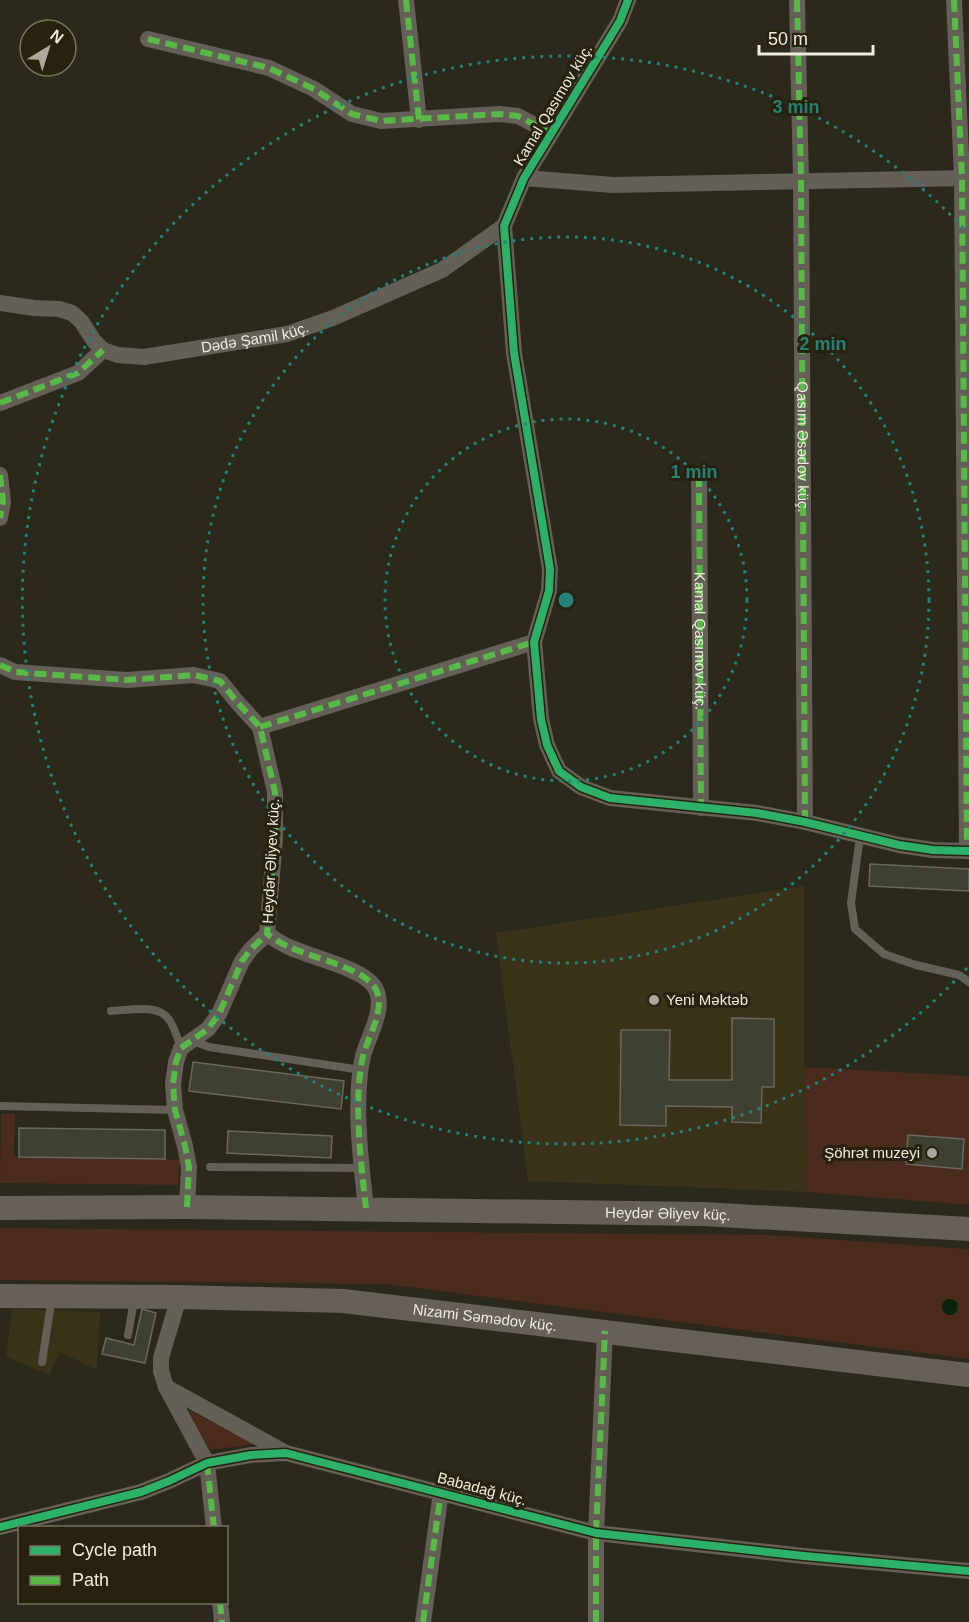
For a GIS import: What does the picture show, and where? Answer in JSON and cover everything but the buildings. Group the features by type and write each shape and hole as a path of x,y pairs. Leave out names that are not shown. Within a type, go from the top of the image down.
{"street":[{"path":"406,0 418,120"},
{"name":"Kamal Qasımov küç.","path":"504,226 524,178 620,21 628,0"},
{"name":"Qasım Əsədov küç.","path":"797,0 801,181 805,822"},
{"path":"504,226 514,353 550,568 549,591 534,642 541,719 547,745 559,771 581,787 610,798 758,813 933,850 968,851 965,178 954,0"},
{"name":"Kamal Qasımov küç.","path":"148,39 269,68 314,89 352,114 381,121 500,114 518,116 550,133"},
{"path":"524,178 613,185 965,178"},
{"name":"Dədə Şamil küç.","path":"103,350 118,356 144,357 287,334 333,318 442,270 504,226"},
{"path":"0,303 59,309 72,313 103,350 78,373 0,403"},
{"path":"0,475 3,502 0,518"},
{"name":"Kamal Qasımov küç.","path":"699,475 701,808"},
{"path":"260,727 534,642"},
{"name":"Heydər Əliyev küç.","path":"0,665 15,672 127,680 194,675 220,681 260,727 275,792 275,839 267,934 287,946 363,976 375,987 380,1003 361,1070 359,1119 361,1168 366,1208"},
{"path":"187,1206 189,1167 186,1146 175,1110 173,1084 176,1062 187,1045 208,1029 219,1014 243,962 251,949 267,934"},
{"name":"Heydər Əliyev küç.","path":"0,1208 187,1206 703,1214 969,1229"},
{"name":"Nizami Səmədov küç.","path":"0,1296 343,1301 969,1375"},
{"path":"179,1297 161,1358 161,1371 166,1387 207,1463 214,1526"},
{"path":"596,1622 596,1533 605,1331"},
{"path":"166,1387 286,1453"},
{"name":"Babadağ küç.","path":"0,1527 141,1492 207,1463 251,1455 286,1453 596,1533 804,1557 969,1571"},
{"path":"423,1622 441,1492"},
{"path":"220,1604 222,1622"}],"lane":[{"path":"860,836 851,903 855,928 884,954 916,965 959,975 969,982"},
{"path":"111,1011 154,1010 162,1012 170,1019 187,1045 361,1070"},
{"path":"0,1106 175,1110"},
{"path":"210,1167 361,1168"},
{"path":"42,1362 52,1297"},
{"path":"128,1335 134,1297"}],"shaded area":[{"name":"Yeni Məktəb","path":"804,886 804,1067 808,1192 528,1181 496,933"},
{"path":"804,1067 969,1076 969,1205 808,1192"},
{"path":"1,1114 15,1114 14,1157 180,1160 178,1185 0,1183"},
{"path":"0,1228 768,1235 969,1249 969,1359 385,1284 0,1280"},
{"path":"947,1299 953,1299 958,1307 956,1313 947,1315 942,1310 942,1304"},
{"path":"12,1309 100,1312 97,1370 60,1352 49,1375 6,1357"},
{"path":"186,1409 255,1444 210,1450"}],"marked path":[{"path":"406,0 419,120"},
{"path":"797,0 801,181 805,822"},
{"path":"954,0 962,178 967,851"},
{"path":"148,39 269,68 314,89 352,114 381,121 500,114 518,116 550,133"},
{"path":"0,403 78,373 103,350"},
{"path":"0,475 3,502 0,518"},
{"path":"699,475 701,808"},
{"path":"260,727 534,642"},
{"path":"0,665 15,672 127,680 194,675 220,681 260,727 275,792 275,839 267,934 296,950 358,973 374,986 378,994 376,1021 363,1056 360,1073 358,1112 366,1208"},
{"path":"187,1207 189,1167 175,1110 173,1084 176,1062 181,1048 208,1029 219,1014 242,961 267,934"},
{"path":"596,1622 596,1533 605,1331"},
{"path":"207,1463 214,1526"},
{"path":"423,1622 441,1492"},
{"path":"220,1604 222,1622"}],"cycle path":[{"path":"628,0 620,21 524,178 504,226 514,353 550,569 549,591 534,642 541,719 547,745 559,771 581,787 610,798 757,813 899,845 933,850 969,851"},
{"path":"0,1527 141,1492 207,1463 251,1455 286,1453 596,1533 804,1556 969,1571"}],"place":[{"name":"Yeni Məktəb","path":"654,1000"},
{"name":"Şöhrət muzeyi","path":"932,1153"}]}
